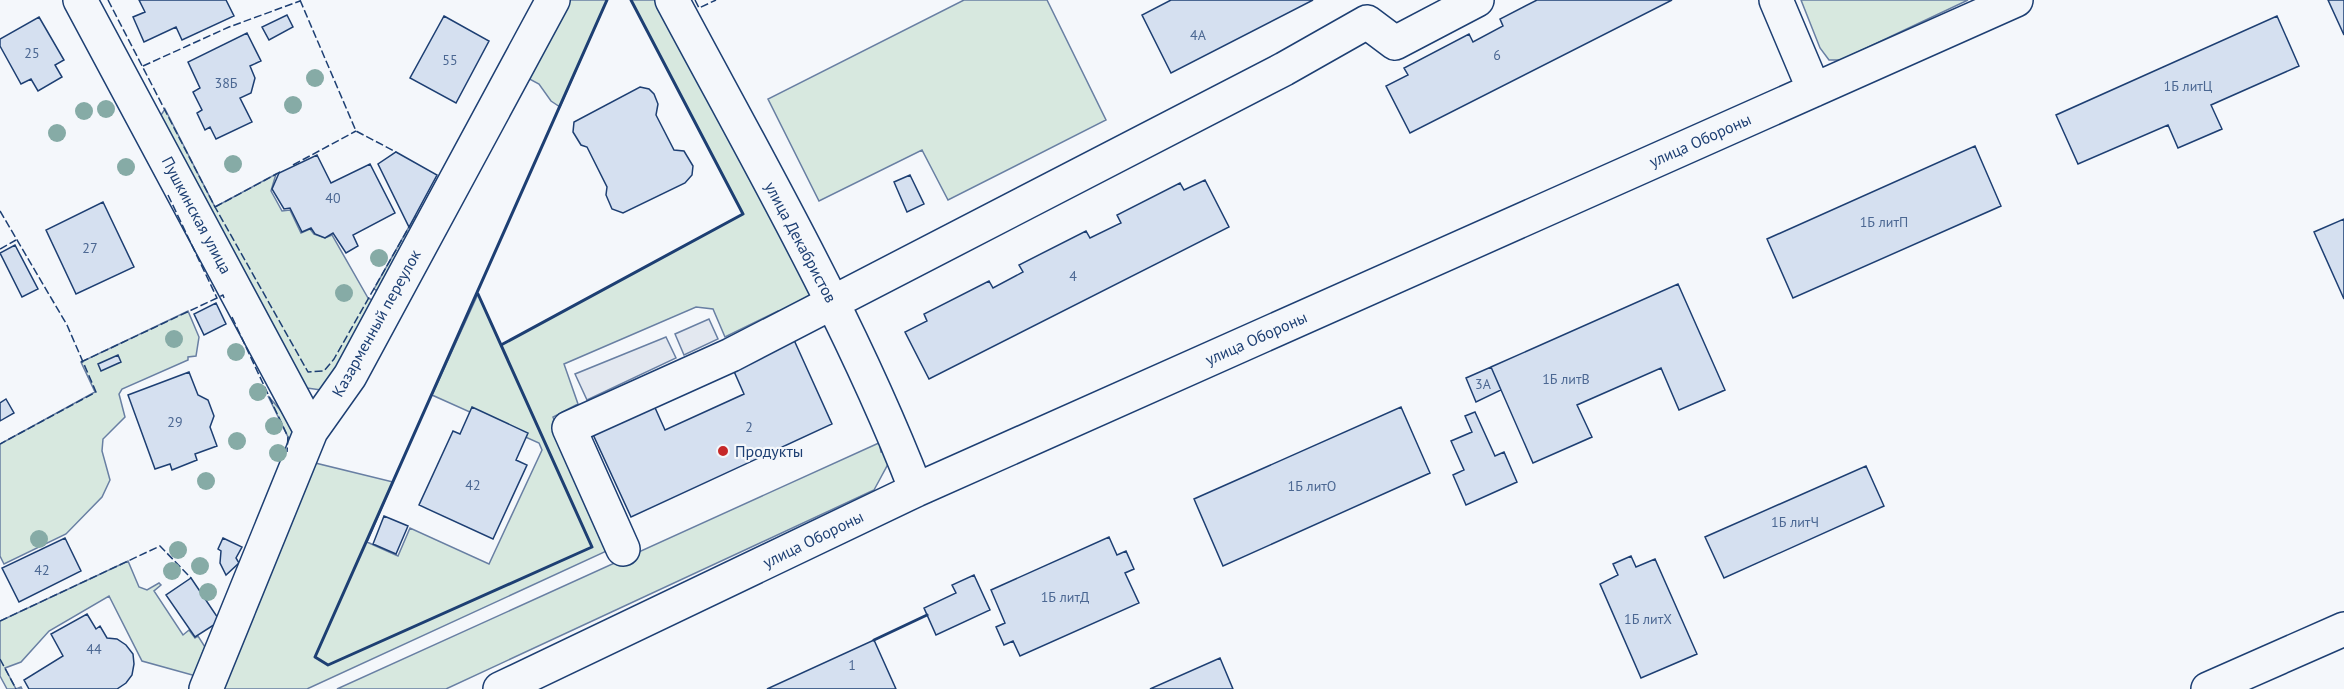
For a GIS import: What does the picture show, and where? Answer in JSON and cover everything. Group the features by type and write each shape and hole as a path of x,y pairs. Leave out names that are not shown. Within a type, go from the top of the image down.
{"street":[{"name":"Пушкинская улица","path":"80,0 312,431"},
{"name":"Казарменный переулок","path":"206,689 312,431 350,376 553,0"},
{"name":"улица Декабристов","path":"672,0 833,303 893,431 916,490"},
{"path":"623,549 569,428 731,355 1284,69 1362,11 1395,43 1477,0"},
{"path":"1776,0 1814,90"},
{"name":"улица Обороны","path":"501,689 916,490 2016,0"},
{"path":"2208,689 2344,629"}],"shaded area":[{"path":"564,0 607,0 560,107 551,101 539,84 522,75"},
{"path":"631,0 659,0 702,76 813,300 794,313 778,311 725,337 713,309 696,307 564,364 578,404 553,417 611,549 307,689 216,689 311,462 393,482 367,542 398,556 410,528 489,564 542,450 539,443 432,395 478,294 501,345 743,214"},
{"path":"964,0 1047,0 1106,120 948,200 922,150 819,201 768,99"},
{"path":"1801,0 1968,0 1841,60 1829,60 1820,48"},
{"path":"165,109 215,207 276,174 271,191 282,211 290,210 301,233 310,229 314,234 325,238 332,235 368,298 382,305 321,390 307,388 294,380 159,118"},
{"path":"415,216 425,222 386,296 374,289"},
{"path":"188,311 199,337 196,356 188,357 188,360 122,389 119,394 125,417 103,439 102,451 110,480 102,497 66,534 4,564 0,556 0,444 95,392 81,362"},
{"path":"709,319 718,339 684,355 675,334"},
{"path":"666,337 676,358 587,400 575,374"},
{"path":"268,396 289,422 293,436 290,469 198,689 191,689 196,676 142,661 109,596 49,631 21,662 5,668 16,689 7,689 0,676 0,621 128,561 139,587 147,590 159,583 161,585 154,591 183,635 189,630 195,638 198,636 205,647 202,654 204,656 286,468 288,437"},
{"path":"881,442 884,446 880,447 881,452 886,452 888,464 874,490 446,689 337,689"}],"building":[{"path":"139,0 226,0 234,16 182,40 176,27 144,42 133,17 145,12"},
{"path":"1171,0 1313,0 1171,73 1142,15"},
{"path":"1537,0 1672,0 1410,133 1386,86 1408,75 1404,68 1469,34 1473,42 1503,26 1500,19"},
{"path":"2328,0 2344,0 2344,35"},
{"path":"287,15 293,27 269,40 262,27"},
{"path":"444,16 489,41 456,103 410,78"},
{"path":"2277,16 2299,66 2211,105 2222,129 2178,148 2168,125 2078,164 2056,115"},
{"path":"39,17 64,60 55,65 62,77 38,91 31,79 21,84 0,46 0,39"},
{"path":"247,33 261,61 250,66 255,78 251,93 240,98 252,122 216,139 210,127 205,130 197,113 202,110 193,92 200,88 188,62"},
{"path":"640,87 649,89 654,94 658,104 656,115 674,150 684,151 693,166 692,175 685,183 623,213 612,209 606,195 607,187 587,147 581,145 573,132 574,122"},
{"path":"1975,146 2001,206 1793,298 1767,239"},
{"path":"396,152 437,175 409,227 378,164"},
{"path":"317,155 331,183 370,164 395,213 353,235 358,246 346,253 333,233 325,238 315,234 311,228 302,232 290,208 284,209 272,189 279,173"},
{"path":"910,175 924,204 907,212 894,182"},
{"path":"1205,180 1229,227 929,379 905,332 927,321 924,314 989,281 993,288 1023,272 1019,265 1086,231 1090,238 1121,223 1117,215 1180,183 1184,190"},
{"path":"103,202 134,267 76,294 46,230"},
{"path":"2344,219 2344,299 2314,232"},
{"path":"15,245 38,289 22,297 0,253"},
{"path":"1678,284 1725,390 1679,410 1661,368 1577,405 1592,437 1533,463 1491,367"},
{"path":"216,303 226,324 204,335 194,314"},
{"path":"794,340 832,424 631,517 591,430 652,401 665,430 744,394 733,369"},
{"path":"118,355 121,362 101,371 98,364"},
{"path":"1491,367 1501,390 1476,402 1466,378"},
{"path":"189,372 198,395 208,400 214,416 210,427 217,446 195,454 197,460 172,470 170,464 155,469 128,395"},
{"path":"6,399 14,413 0,421 0,403"},
{"path":"472,407 528,433 516,460 527,465 493,539 419,505 453,431 460,434"},
{"path":"1401,407 1430,473 1223,566 1194,499"},
{"path":"1475,412 1495,456 1504,452 1517,482 1466,505 1453,475 1464,470 1451,441 1472,432 1465,416"},
{"path":"1866,466 1884,506 1724,578 1705,537"},
{"path":"384,516 408,526 396,554 373,544"},
{"path":"1109,537 1117,555 1126,551 1134,569 1125,573 1139,603 1020,656 1013,641 1004,645 996,627 1005,623 991,590"},
{"path":"65,538 81,571 19,602 2,568"},
{"path":"223,538 242,547 236,558 239,563 226,575 220,563 221,551 218,549"},
{"path":"1631,556 1636,567 1655,559 1697,654 1641,678 1600,584 1618,575 1613,564"},
{"path":"974,575 990,610 936,635 924,608 956,593 952,585"},
{"path":"191,578 220,621 195,637 166,595"},
{"path":"87,614 96,629 100,626 107,638 117,639 133,654 132,675 126,683 117,689 29,689 24,680 63,656 51,634"},
{"path":"874,640 896,689 767,689"},
{"path":"1220,658 1233,689 1150,689"}],"fence":[{"path":"108,0 215,207 308,372 324,371 334,359 409,227"},
{"path":"300,0 356,131 396,152"},
{"path":"695,0 699,8 716,0"},
{"path":"143,66 229,27 300,1"},
{"path":"293,165 356,131"},
{"path":"215,207 282,171"},
{"path":"168,195 217,298"},
{"path":"0,211 67,325 96,392 0,444"},
{"path":"0,249 16,240"},
{"path":"81,362 223,295 224,298"},
{"path":"232,317 288,437 287,452"},
{"path":"0,621 160,546 191,578"},
{"path":"0,659 16,689"}],"wall":[{"path":"478,294 592,547 328,665 315,657 607,0"},
{"path":"501,345 743,214 631,0"},
{"path":"874,640 927,615"}],"place":[{"name":"Продукты","path":"723,451"}]}
